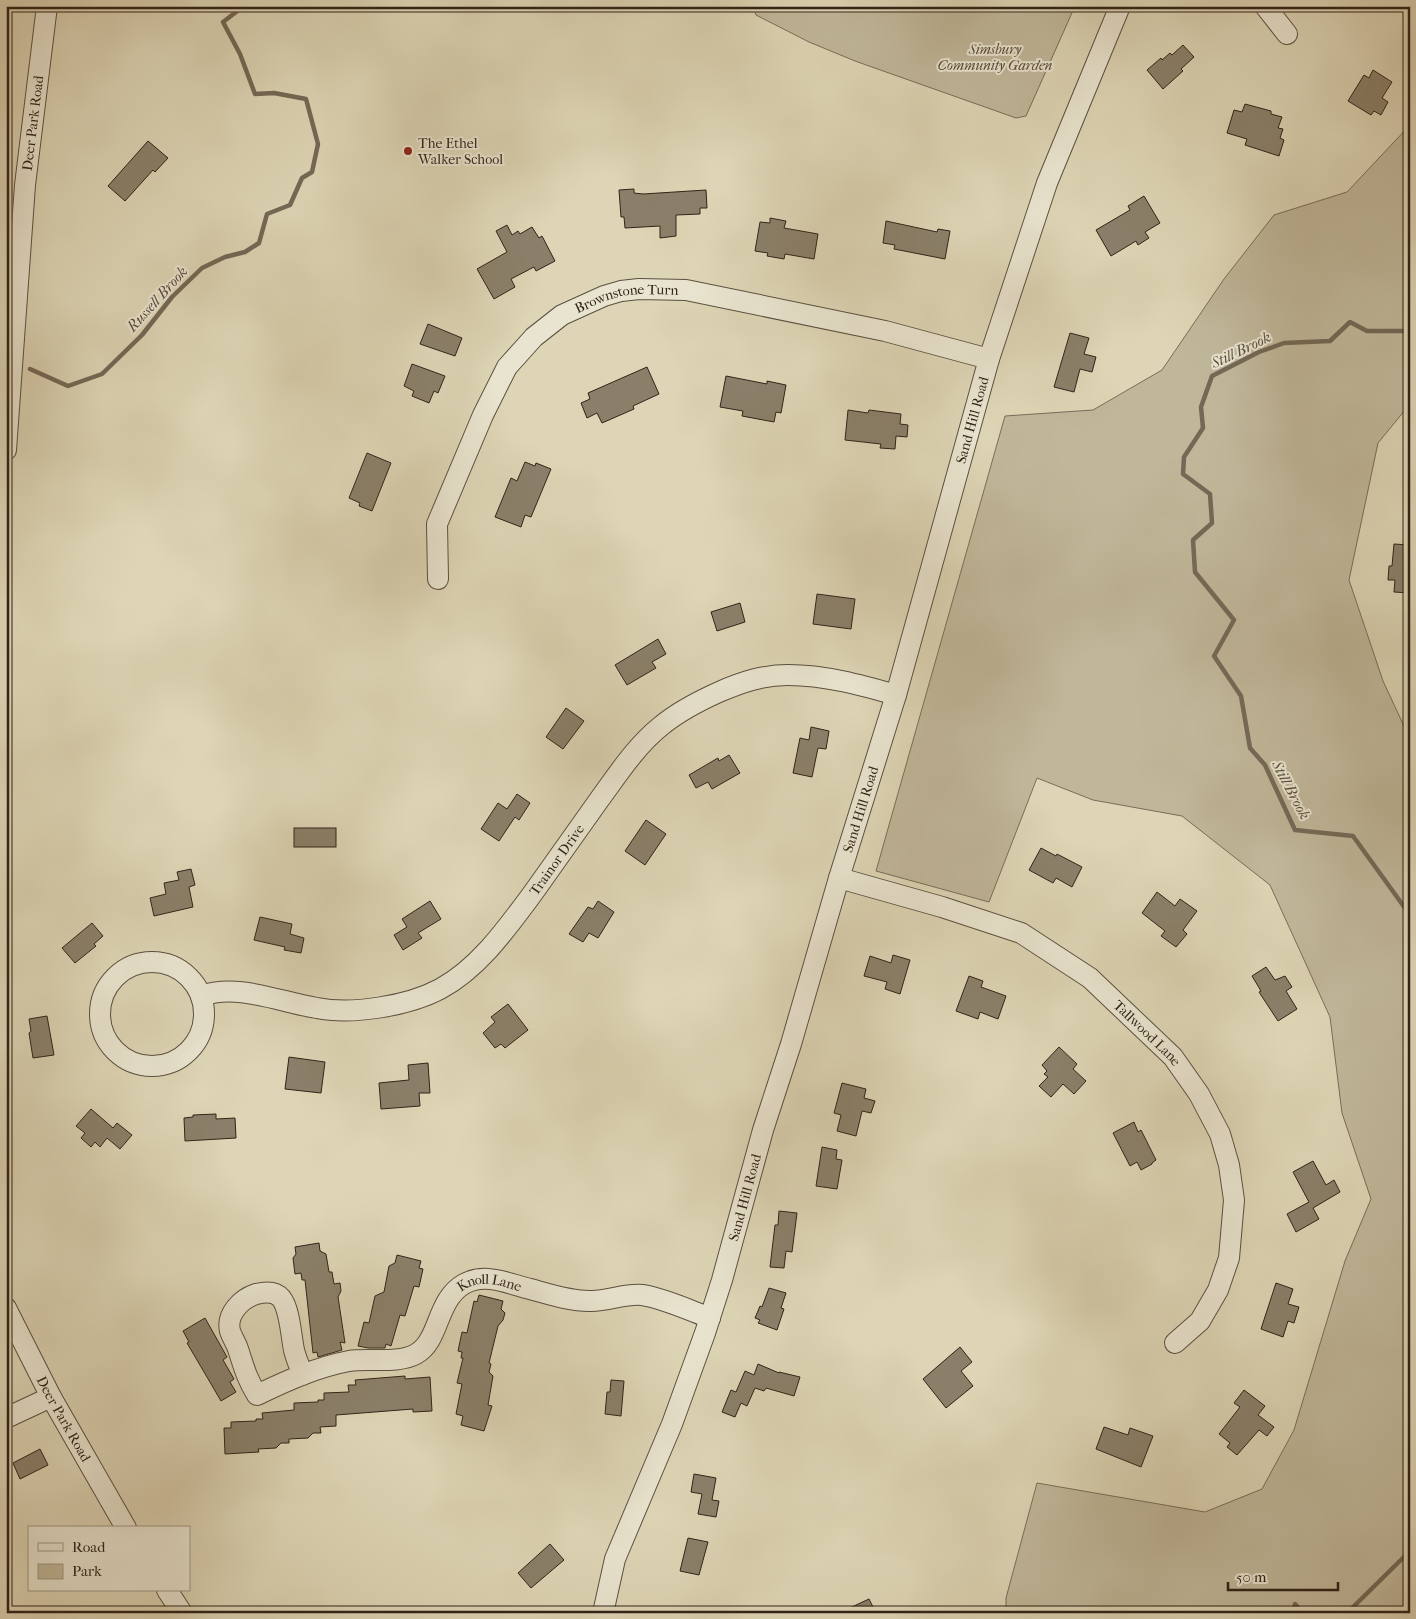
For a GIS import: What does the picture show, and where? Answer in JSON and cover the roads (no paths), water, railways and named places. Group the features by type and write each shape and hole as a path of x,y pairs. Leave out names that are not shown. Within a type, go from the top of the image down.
{"street":[{"name":"Deer Park Road","path":"6,450 25,184 47,6"},
{"name":"Sand Hill Road","path":"603,1613 615,1559 672,1424 710,1318 763,1130 791,1044 839,878 896,694 989,359 1047,183 1120,6"},
{"path":"1265,6 1287,34"},
{"name":"Brownstone Turn","path":"438,579 437,524 483,415 507,367 534,338 562,315 604,296 639,289 686,290 885,331 989,359"},
{"name":"Trainor Drive","path":"201,996 215,991 231,992 267,996 318,1009 346,1010 380,1008 438,990 460,976 484,954 516,917 636,750 662,725 691,705 744,681 764,676 789,675 845,681 896,694"},
{"name":"Tallwood Lane","path":"839,878 942,907 1021,933 1090,978 1173,1057 1199,1094 1220,1134 1234,1200 1229,1258 1218,1290 1200,1321 1175,1343"},
{"path":"148,961 173,966 181,970 193,981 201,996 204,1010 203,1025 198,1038 190,1050 178,1059 165,1065 137,1065 124,1059 112,1050 103,1035 99,1019 100,1002 107,986 118,974 132,965 148,961"},
{"name":"Knoll Lane","path":"303,1375 294,1350 287,1310 281,1298 272,1293 262,1292 251,1296 236,1307 230,1318 230,1331 246,1377 256,1395 325,1367 350,1361 406,1358 416,1354 425,1347 433,1334 447,1300 464,1284 480,1279 501,1280 568,1299 590,1301 641,1295 710,1318"},
{"name":"Deer Park Road","path":"6,1308 51,1397 125,1526"},
{"path":"6,1418 51,1397"},
{"path":"168,1592 182,1613"}],"waterway":[{"name":"Russell Brook","path":"30,369 68,386 102,374 142,335 172,297 202,268 225,257 245,252 259,243 267,214 290,205 302,178 312,172 318,144 306,99 274,93 255,94 240,54 223,22 240,9 239,6"},
{"name":"Still Brook","path":"1410,331 1367,331 1350,322 1330,341 1284,343 1259,352 1212,376 1201,407 1203,428 1184,457 1183,474 1210,494 1212,523 1193,540 1195,572 1234,620 1214,656 1241,696 1250,748 1265,765 1295,830 1353,836 1410,915"},
{"name":"Still Brook","path":"1347,1613 1410,1551"},
{"name":"Still Brook","path":"1293,1613 1295,1604 1303,1613"}],"place":[{"name":"The Ethel Walker School","path":"408,151"}],"park label":[{"name":"Simsbury Community Garden","path":"995,58"}]}
